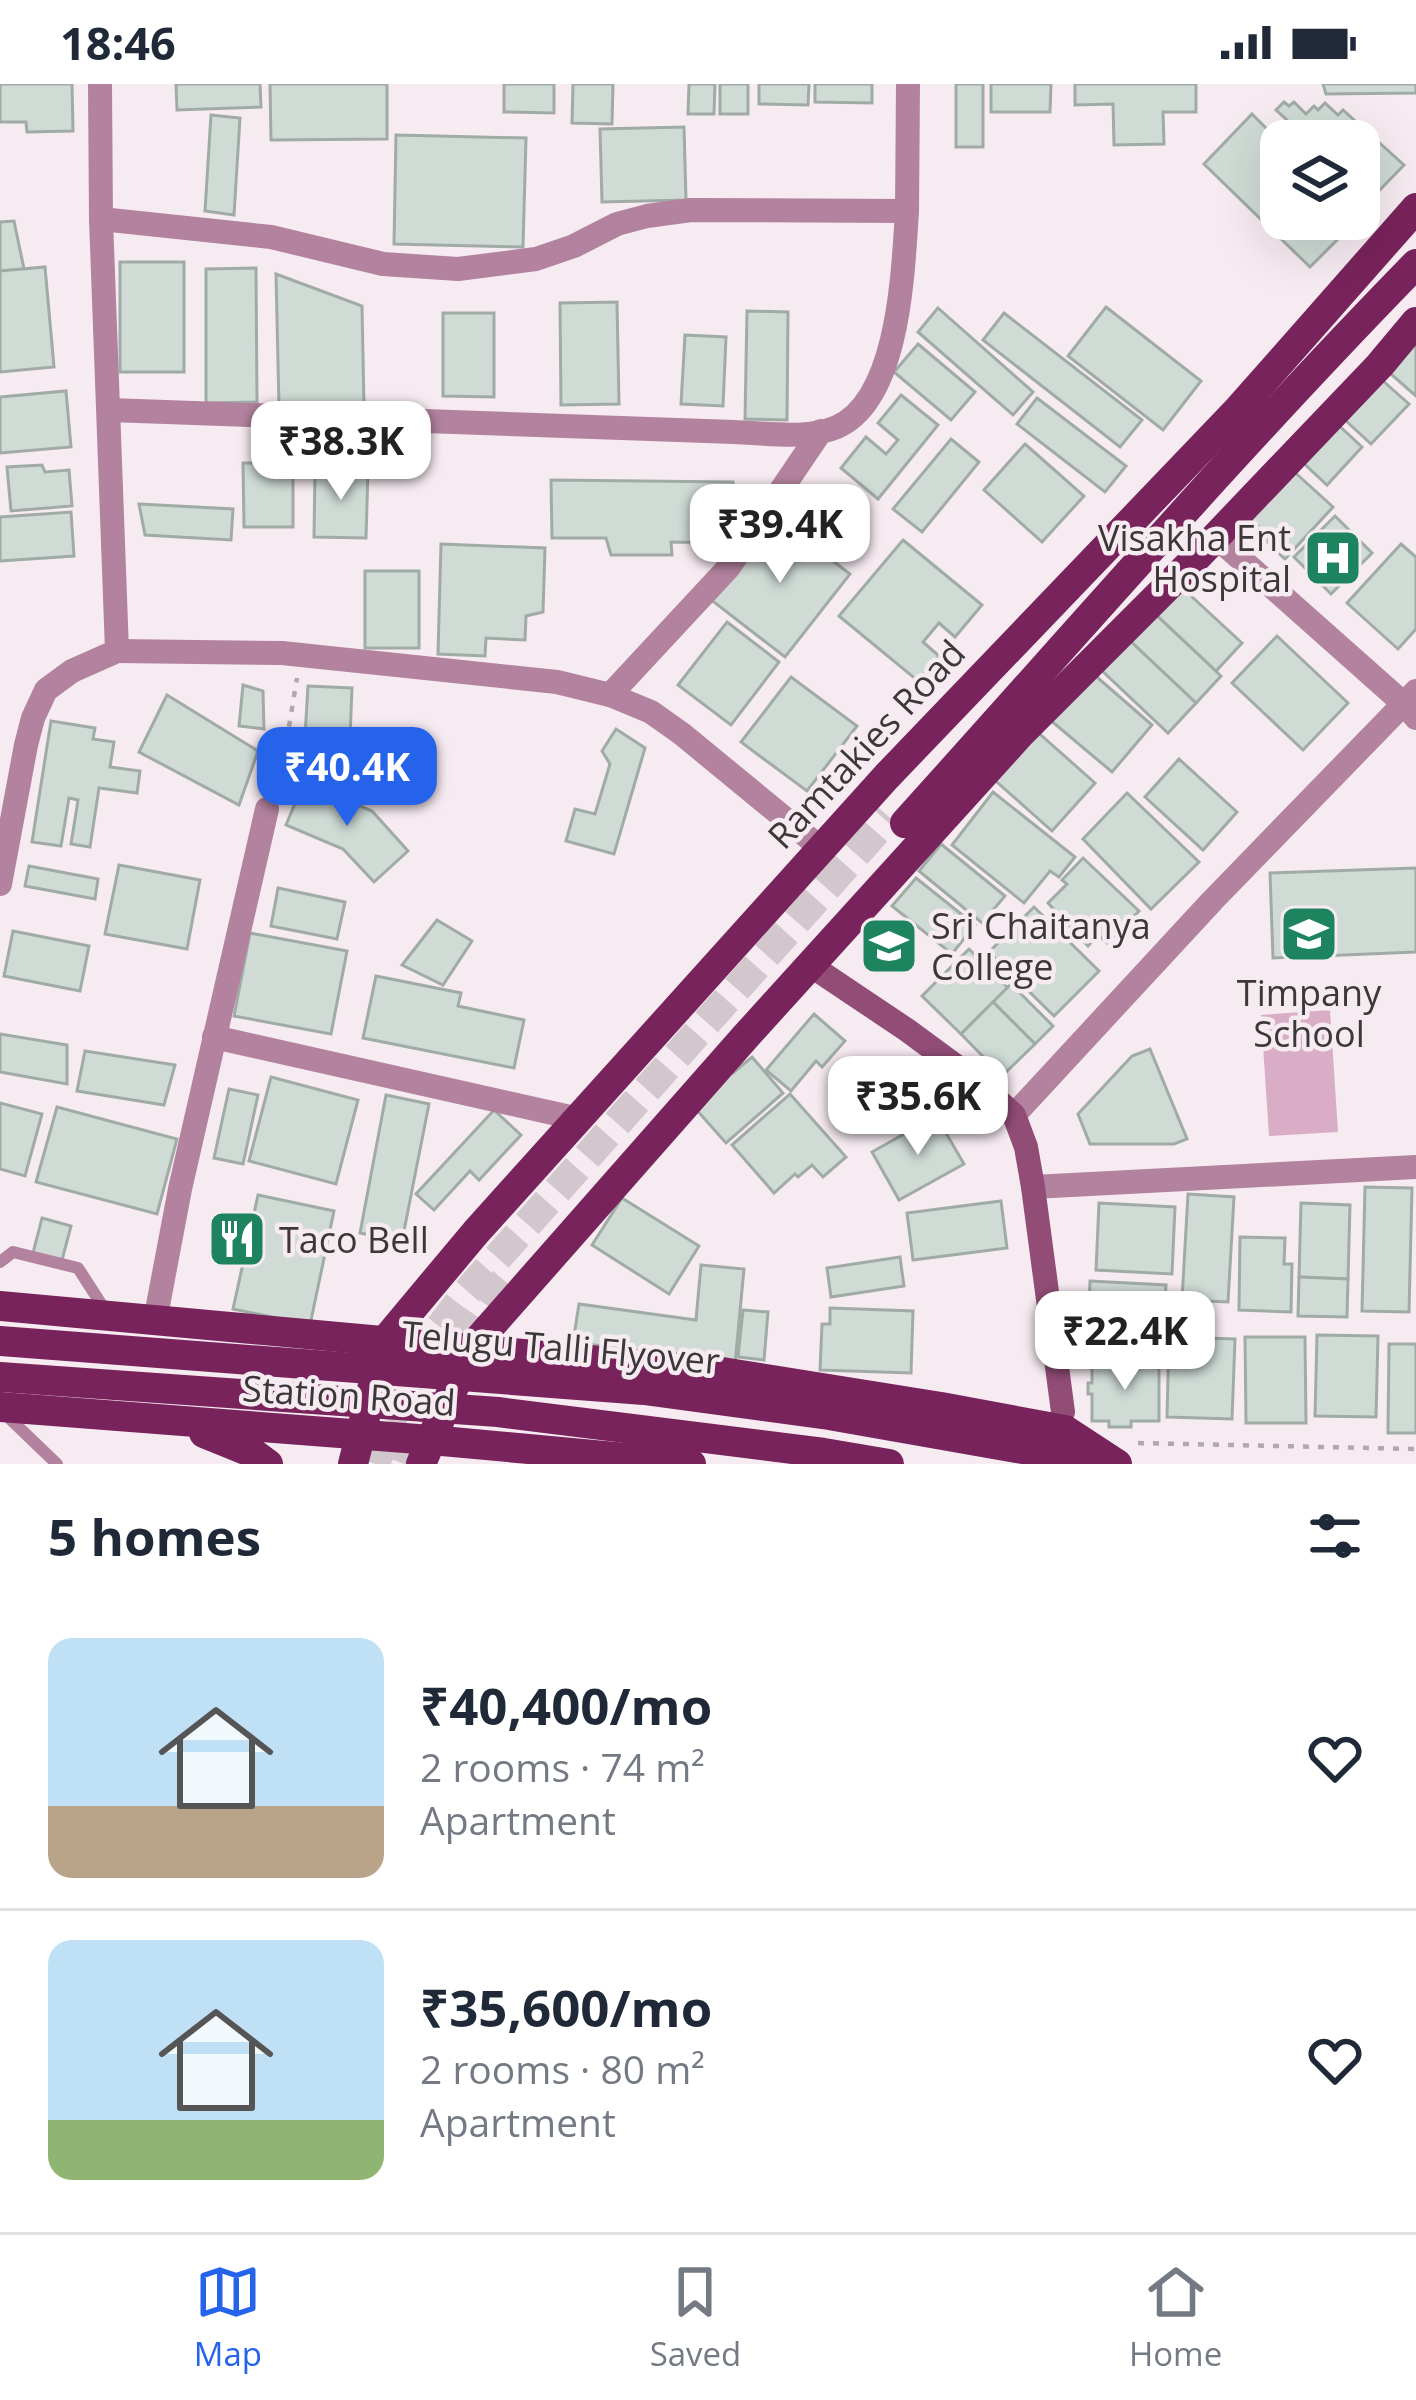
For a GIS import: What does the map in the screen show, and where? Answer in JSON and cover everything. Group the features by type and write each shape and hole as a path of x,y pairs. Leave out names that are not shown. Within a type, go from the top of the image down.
{"main road":[{"name":"Ramtakies Road","path":"384,1342 476,1232 912,750 1237,411 1416,208"},
{"path":"426,1452 470,1349 810,965 946,796 1323,359 1416,264"},
{"path":"912,750 897,820 946,796 1044,709 1216,537 1416,322"},
{"path":"0,1306 722,1372 1065,1430 1121,1457"},
{"name":"Telugu Talli Flyover","path":"0,1341 644,1390 829,1414 1041,1452 1121,1457"},
{"path":"357,1450 384,1342"},
{"name":"Telugu Talli Flyover","path":"0,1377 498,1412 889,1464"},
{"name":"Station Road","path":"0,1408 175,1421 357,1450 692,1464"},
{"path":"175,1421 268,1464"}],"street":[{"path":"100,84 116,651"},
{"path":"110,410 800,434 839,426 870,395 886,362 902,293 908,84"},
{"path":"101,219 271,237 383,264 458,269 536,259 617,224 691,210 907,211"},
{"path":"610,694 729,567 821,431"},
{"path":"1014,1115 1214,900 1412,704 1216,537"},
{"path":"0,884 26,745 46,690 72,670 116,651 299,655 557,682 610,694 651,712 682,734 822,849"},
{"path":"155,1321 180,1189 267,808"},
{"path":"810,965 980,1083 1014,1115 1033,1187 1063,1412"},
{"path":"214,1037 579,1119"},
{"path":"1033,1187 1416,1167"}],"lane":[{"path":"0,1262 13,1252 78,1268 109,1316"},
{"path":"0,1408 57,1464"}],"path":[{"path":"267,808 288,733 299,655"},
{"path":"1121,1457 1416,1449"}],"shaded area":[{"path":"1330,1010 1338,1132 1269,1136 1261,1015"}],"building":[{"path":"0,84 72,84 73,131 27,132 26,122 0,122"},
{"path":"176,84 260,84 261,107 177,110"},
{"path":"270,84 387,84 387,139 271,140"},
{"path":"504,84 554,84 554,113 504,112"},
{"path":"573,84 613,84 612,124 572,123"},
{"path":"689,84 715,84 714,114 688,114"},
{"path":"720,84 748,84 748,114 720,114"},
{"path":"759,84 809,84 808,105 759,104"},
{"path":"815,84 872,84 872,103 815,102"},
{"path":"956,84 983,84 983,147 956,147"},
{"path":"991,84 1051,84 1050,112 991,112"},
{"path":"1075,84 1196,84 1196,112 1163,112 1164,144 1114,145 1113,104 1075,105"},
{"path":"1323,84 1416,84 1416,93 1326,94"},
{"path":"1284,102 1289,106 1294,102 1306,114 1325,103 1338,115 1343,110 1354,120 1287,120 1276,110"},
{"path":"1252,114 1260,122 1260,218 1204,164"},
{"path":"211,115 240,118 234,215 205,211"},
{"path":"684,127 686,200 602,202 600,129"},
{"path":"396,135 526,138 523,247 394,244"},
{"path":"1380,143 1404,165 1380,190"},
{"path":"14,221 24,269 0,271 0,222"},
{"path":"1282,240 1337,240 1310,267"},
{"path":"120,262 184,262 184,372 120,372"},
{"path":"45,267 54,367 0,372 0,271"},
{"path":"256,268 257,402 206,403 206,269"},
{"path":"276,274 362,306 364,406 279,407"},
{"path":"617,302 619,404 561,405 560,303"},
{"path":"1106,307 1201,381 1163,430 1068,356"},
{"path":"938,308 1033,392 1013,415 918,332"},
{"path":"747,311 788,312 787,420 745,419"},
{"path":"443,313 494,313 494,397 443,396"},
{"path":"1004,313 1142,420 1120,447 983,340"},
{"path":"1416,332 1416,396 1384,368"},
{"path":"685,335 726,337 723,406 681,404"},
{"path":"918,344 975,392 951,420 894,372"},
{"path":"1382,380 1409,404 1371,444 1345,420"},
{"path":"66,391 71,447 0,453 0,397"},
{"path":"901,395 938,425 878,499 841,468 866,437 886,454 898,440 878,423"},
{"path":"1037,398 1126,466 1105,492 1017,424"},
{"path":"1333,420 1362,447 1327,485 1298,458"},
{"path":"951,439 979,462 922,532 893,509"},
{"path":"1025,444 1084,496 1042,542 984,490"},
{"path":"243,463 293,463 293,527 244,527"},
{"path":"42,465 45,472 69,470 72,506 11,511 7,467"},
{"path":"1289,467 1333,507 1285,559 1245,514"},
{"path":"315,469 368,470 366,538 314,537"},
{"path":"551,480 733,482 735,543 671,542 672,555 611,555 606,538 552,538"},
{"path":"139,504 233,509 231,540 145,535"},
{"path":"71,512 74,556 0,561 0,517"},
{"path":"775,516 850,574 785,657 710,599"},
{"path":"1335,516 1372,553 1331,594 1294,557"},
{"path":"903,540 982,605 955,637 939,623 923,642 939,656 918,681 839,616"},
{"path":"441,544 545,548 543,612 526,616 525,640 486,638 485,656 438,654"},
{"path":"1401,544 1416,557 1416,629 1398,649 1347,603"},
{"path":"365,571 419,571 419,648 365,648"},
{"path":"1177,583 1242,643 1216,671 1151,610"},
{"path":"1154,613 1221,676 1196,703 1129,640"},
{"path":"727,622 779,662 731,725 678,685"},
{"path":"1277,636 1348,703 1303,750 1232,683"},
{"path":"1126,637 1196,703 1168,733 1098,667"},
{"path":"1090,671 1152,725 1112,772 1049,719"},
{"path":"791,677 857,726 807,791 741,742"},
{"path":"243,685 263,691 264,729 239,726"},
{"path":"308,686 352,688 350,738 305,736"},
{"path":"167,695 258,751 239,805 139,752"},
{"path":"51,721 95,728 93,739 114,742 110,767 140,771 137,793 99,788 90,847 71,844 78,800 69,798 61,846 32,842"},
{"path":"1033,728 1095,783 1052,831 990,776"},
{"path":"616,729 645,748 614,854 566,841 575,809 595,814 610,764 602,751"},
{"path":"1179,759 1237,812 1203,850 1145,797"},
{"path":"304,782 372,811 408,851 374,882 343,849 286,825"},
{"path":"993,792 1075,857 1059,877 1050,871 1024,903 952,845"},
{"path":"1127,793 1199,862 1151,909 1083,839"},
{"path":"941,844 1005,896 982,923 919,871"},
{"path":"1083,858 1139,911 1107,943 1098,935 1088,946 1048,903"},
{"path":"119,865 200,880 187,949 105,934"},
{"path":"29,866 98,879 95,899 25,886"},
{"path":"1416,868 1416,952 1273,958 1270,873"},
{"path":"916,878 975,925 952,954 892,906"},
{"path":"278,888 345,902 337,939 271,926"},
{"path":"1034,907 1099,971 1054,1016 989,952"},
{"path":"437,920 472,941 443,985 402,965"},
{"path":"13,931 89,946 80,991 4,976"},
{"path":"250,933 347,951 331,1034 234,1016"},
{"path":"969,949 1008,988 961,1034 922,996"},
{"path":"376,976 461,993 458,1006 524,1020 514,1068 363,1038"},
{"path":"1011,984 1053,1026 1035,1044 993,1002"},
{"path":"993,1002 1035,1044 1002,1076 961,1034"},
{"path":"814,1014 845,1041 822,1067 816,1061 791,1091 766,1070"},
{"path":"0,1034 67,1045 67,1084 0,1072"},
{"path":"1150,1049 1187,1139 1174,1144 1090,1144 1078,1114 1132,1056"},
{"path":"85,1051 175,1065 164,1105 77,1091"},
{"path":"752,1057 783,1093 726,1143 694,1107 728,1067 733,1073"},
{"path":"271,1077 358,1100 336,1184 249,1161"},
{"path":"229,1089 258,1095 243,1164 214,1158"},
{"path":"790,1094 846,1157 823,1177 812,1165 774,1193 732,1145"},
{"path":"386,1095 429,1104 402,1241 360,1233"},
{"path":"0,1103 42,1114 25,1176 0,1169"},
{"path":"57,1107 177,1139 157,1214 36,1182"},
{"path":"494,1110 521,1135 479,1180 470,1171 434,1210 416,1194"},
{"path":"936,1116 964,1164 899,1200 872,1152"},
{"path":"1365,1187 1412,1188 1409,1312 1362,1311"},
{"path":"1188,1194 1234,1197 1228,1302 1182,1300"},
{"path":"258,1195 334,1211 310,1325 233,1309"},
{"path":"622,1198 699,1246 669,1294 592,1245"},
{"path":"1001,1201 1007,1248 913,1260 907,1213"},
{"path":"1099,1203 1175,1207 1172,1274 1096,1270"},
{"path":"1301,1203 1350,1205 1348,1279 1299,1277"},
{"path":"42,1218 71,1226 61,1264 32,1257"},
{"path":"1240,1237 1285,1238 1284,1264 1292,1264 1291,1312 1239,1310"},
{"path":"900,1257 904,1286 831,1297 827,1268"},
{"path":"701,1265 744,1269 735,1364 573,1342 579,1304 696,1320"},
{"path":"1299,1277 1348,1279 1347,1317 1298,1316"},
{"path":"1090,1281 1166,1285 1164,1319 1089,1315"},
{"path":"830,1308 913,1311 911,1373 820,1370 822,1324 830,1324"},
{"path":"743,1310 768,1312 764,1360 738,1357"},
{"path":"1317,1335 1378,1336 1376,1417 1315,1416"},
{"path":"1169,1337 1235,1339 1232,1419 1167,1417"},
{"path":"1245,1337 1305,1337 1306,1423 1246,1423"},
{"path":"1389,1344 1416,1344 1416,1433 1388,1433"},
{"path":"1116,1358 1135,1358 1135,1365 1159,1365 1159,1421 1109,1427 1109,1421 1092,1421 1088,1383 1092,1383 1092,1365 1116,1365"}],"tunnel":[{"path":"413,1363 467,1292 889,817"},
{"path":"404,1464 447,1367 506,1279"},
{"path":"375,1464 394,1414"}],"place":[{"name":"Visakha Ent Hospital","path":"1333,558"},
{"name":"Timpany School","path":"1309,934"},
{"name":"Sri Chaitanya College","path":"889,946"},
{"name":"Taco Bell","path":"237,1239"}]}
